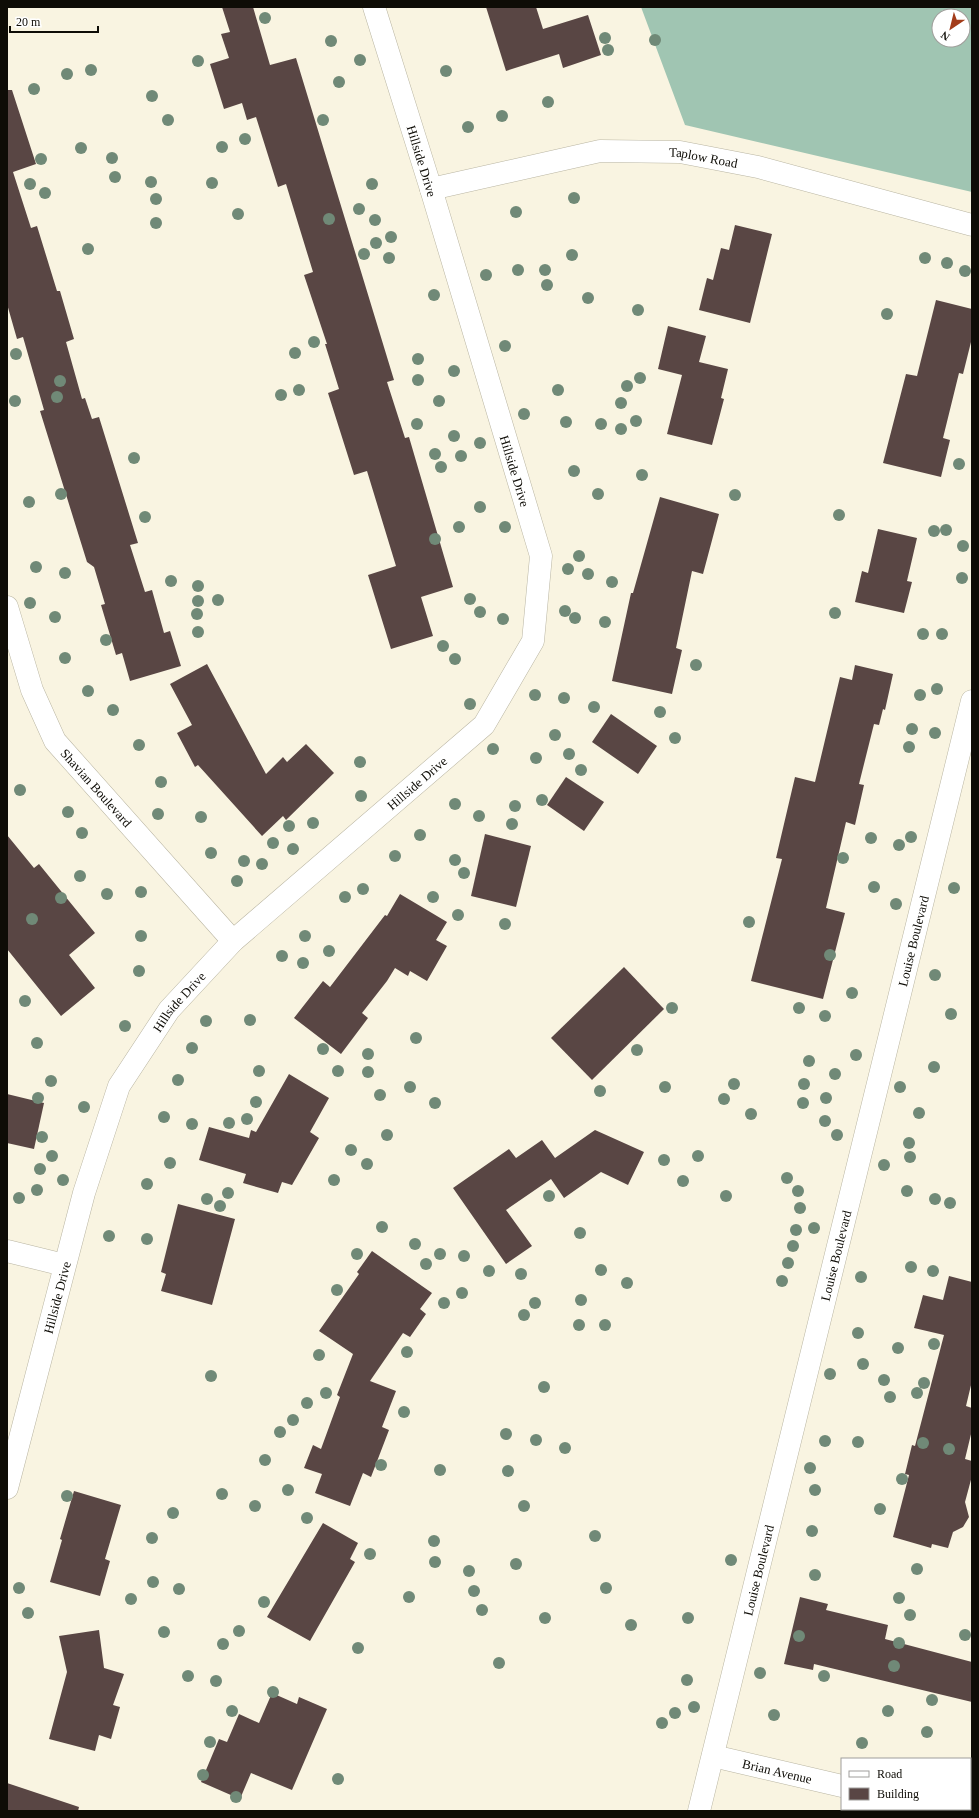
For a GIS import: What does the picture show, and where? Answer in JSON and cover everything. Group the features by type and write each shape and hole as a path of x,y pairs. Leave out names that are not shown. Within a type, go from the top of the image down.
{"street":[{"name":"Hillside Drive","path":"7,1488 84,1193 119,1086 169,1010 233,941 484,725 533,642 541,556 431,190 374,7"},
{"name":"Taplow Road","path":"431,190 600,151 680,152 758,167 972,224"},
{"name":"Shavian Boulevard","path":"7,607 32,690 55,741 233,941"},
{"name":"Louise Boulevard","path":"699,1811 972,701"},
{"path":"7,1251 64,1265"},
{"name":"Brian Avenue","path":"713,1756 841,1786"}],"green space":[{"path":"641,7 972,7 972,192 685,125"}],"building":[{"path":"222,7 253,7 270,65 296,58 394,380 387,382 405,438 409,437 453,587 421,597 433,636 391,649 368,575 396,566 367,471 354,475 328,393 339,389 325,344 327,344 304,275 313,272 286,184 278,187 256,117 247,120 242,103 224,109 210,64 229,58 221,34 230,32"},
{"path":"486,7 536,7 543,29 588,15 601,55 563,68 559,54 506,71"},
{"path":"7,90 12,90 36,164 13,172 31,228 37,226 57,291 60,291 74,339 66,342 82,399 85,398 92,419 99,417 138,543 130,545 145,592 152,590 164,633 170,631 181,666 130,681 122,653 116,655 101,605 105,604 94,567 87,562 40,411 44,410 23,337 17,339 7,304"},
{"path":"735,225 772,234 750,323 699,310 707,278 713,280 721,248 729,250"},
{"path":"936,300 972,309 972,338 963,374 959,373 943,438 950,440 941,477 883,463 906,374 917,376"},
{"path":"668,326 706,336 699,362 728,369 721,398 724,399 712,445 667,434 682,375 658,369"},
{"path":"660,497 719,514 703,574 692,571 676,648 682,650 672,694 612,681 631,593 633,593"},
{"path":"878,529 917,538 907,581 912,582 904,613 855,602 862,571 868,573"},
{"path":"207,664 266,774 283,757 287,762 306,744 334,773 286,820 283,816 262,836 198,765 195,767 177,733 192,725 170,684"},
{"path":"855,665 893,674 885,710 883,709 879,725 874,724 859,784 864,785 855,825 846,822 826,908 845,913 823,999 751,981 782,859 776,858 795,777 815,782 840,677 852,680"},
{"path":"611,714 657,746 638,774 592,742"},
{"path":"566,777 604,802 584,831 547,805"},
{"path":"485,834 531,846 516,907 471,896"},
{"path":"7,835 34,868 39,864 95,933 69,955 95,988 61,1016 7,949"},
{"path":"400,894 447,922 436,940 447,946 427,981 410,971 408,976 395,968 387,981 362,1013 368,1018 341,1054 294,1018 323,981 330,987 385,915 387,916"},
{"path":"624,967 664,1009 592,1080 551,1038"},
{"path":"289,1074 329,1098 310,1132 319,1138 292,1185 282,1182 278,1193 243,1183 246,1174 199,1160 209,1127 249,1138 251,1130 256,1132"},
{"path":"7,1094 44,1103 34,1149 7,1143"},
{"path":"595,1130 644,1152 628,1185 601,1172 564,1198 551,1179 506,1210 532,1246 506,1264 453,1188 509,1149 516,1158 542,1140 555,1158"},
{"path":"178,1204 235,1219 212,1305 161,1291 166,1274 161,1272"},
{"path":"372,1251 432,1293 420,1309 426,1314 410,1337 403,1333 370,1381 396,1391 382,1427 389,1430 371,1477 363,1473 350,1506 315,1493 322,1474 304,1468 313,1445 321,1449 340,1397 337,1395 353,1354 319,1331 359,1274 357,1272"},
{"path":"949,1276 972,1282 972,1381 966,1406 972,1408 972,1430 965,1459 972,1461 972,1476 965,1502 969,1517 963,1527 953,1532 948,1548 932,1544 931,1548 893,1537 909,1475 905,1474 912,1445 915,1446 944,1335 914,1328 923,1295 943,1300"},
{"path":"74,1491 121,1505 105,1559 110,1561 100,1596 50,1582 62,1540 60,1539"},
{"path":"323,1523 358,1543 350,1559 355,1562 310,1641 267,1617"},
{"path":"800,1597 828,1604 826,1610 888,1625 885,1639 972,1662 972,1702 814,1664 813,1670 784,1664"},
{"path":"99,1630 104,1668 124,1674 113,1705 120,1707 111,1739 99,1735 95,1751 49,1739 67,1672 59,1636"},
{"path":"272,1693 297,1704 299,1697 327,1709 292,1790 251,1773 240,1799 201,1782 219,1739 227,1742 239,1714 259,1723"},
{"path":"7,1783 79,1807 78,1811 7,1811"}]}
